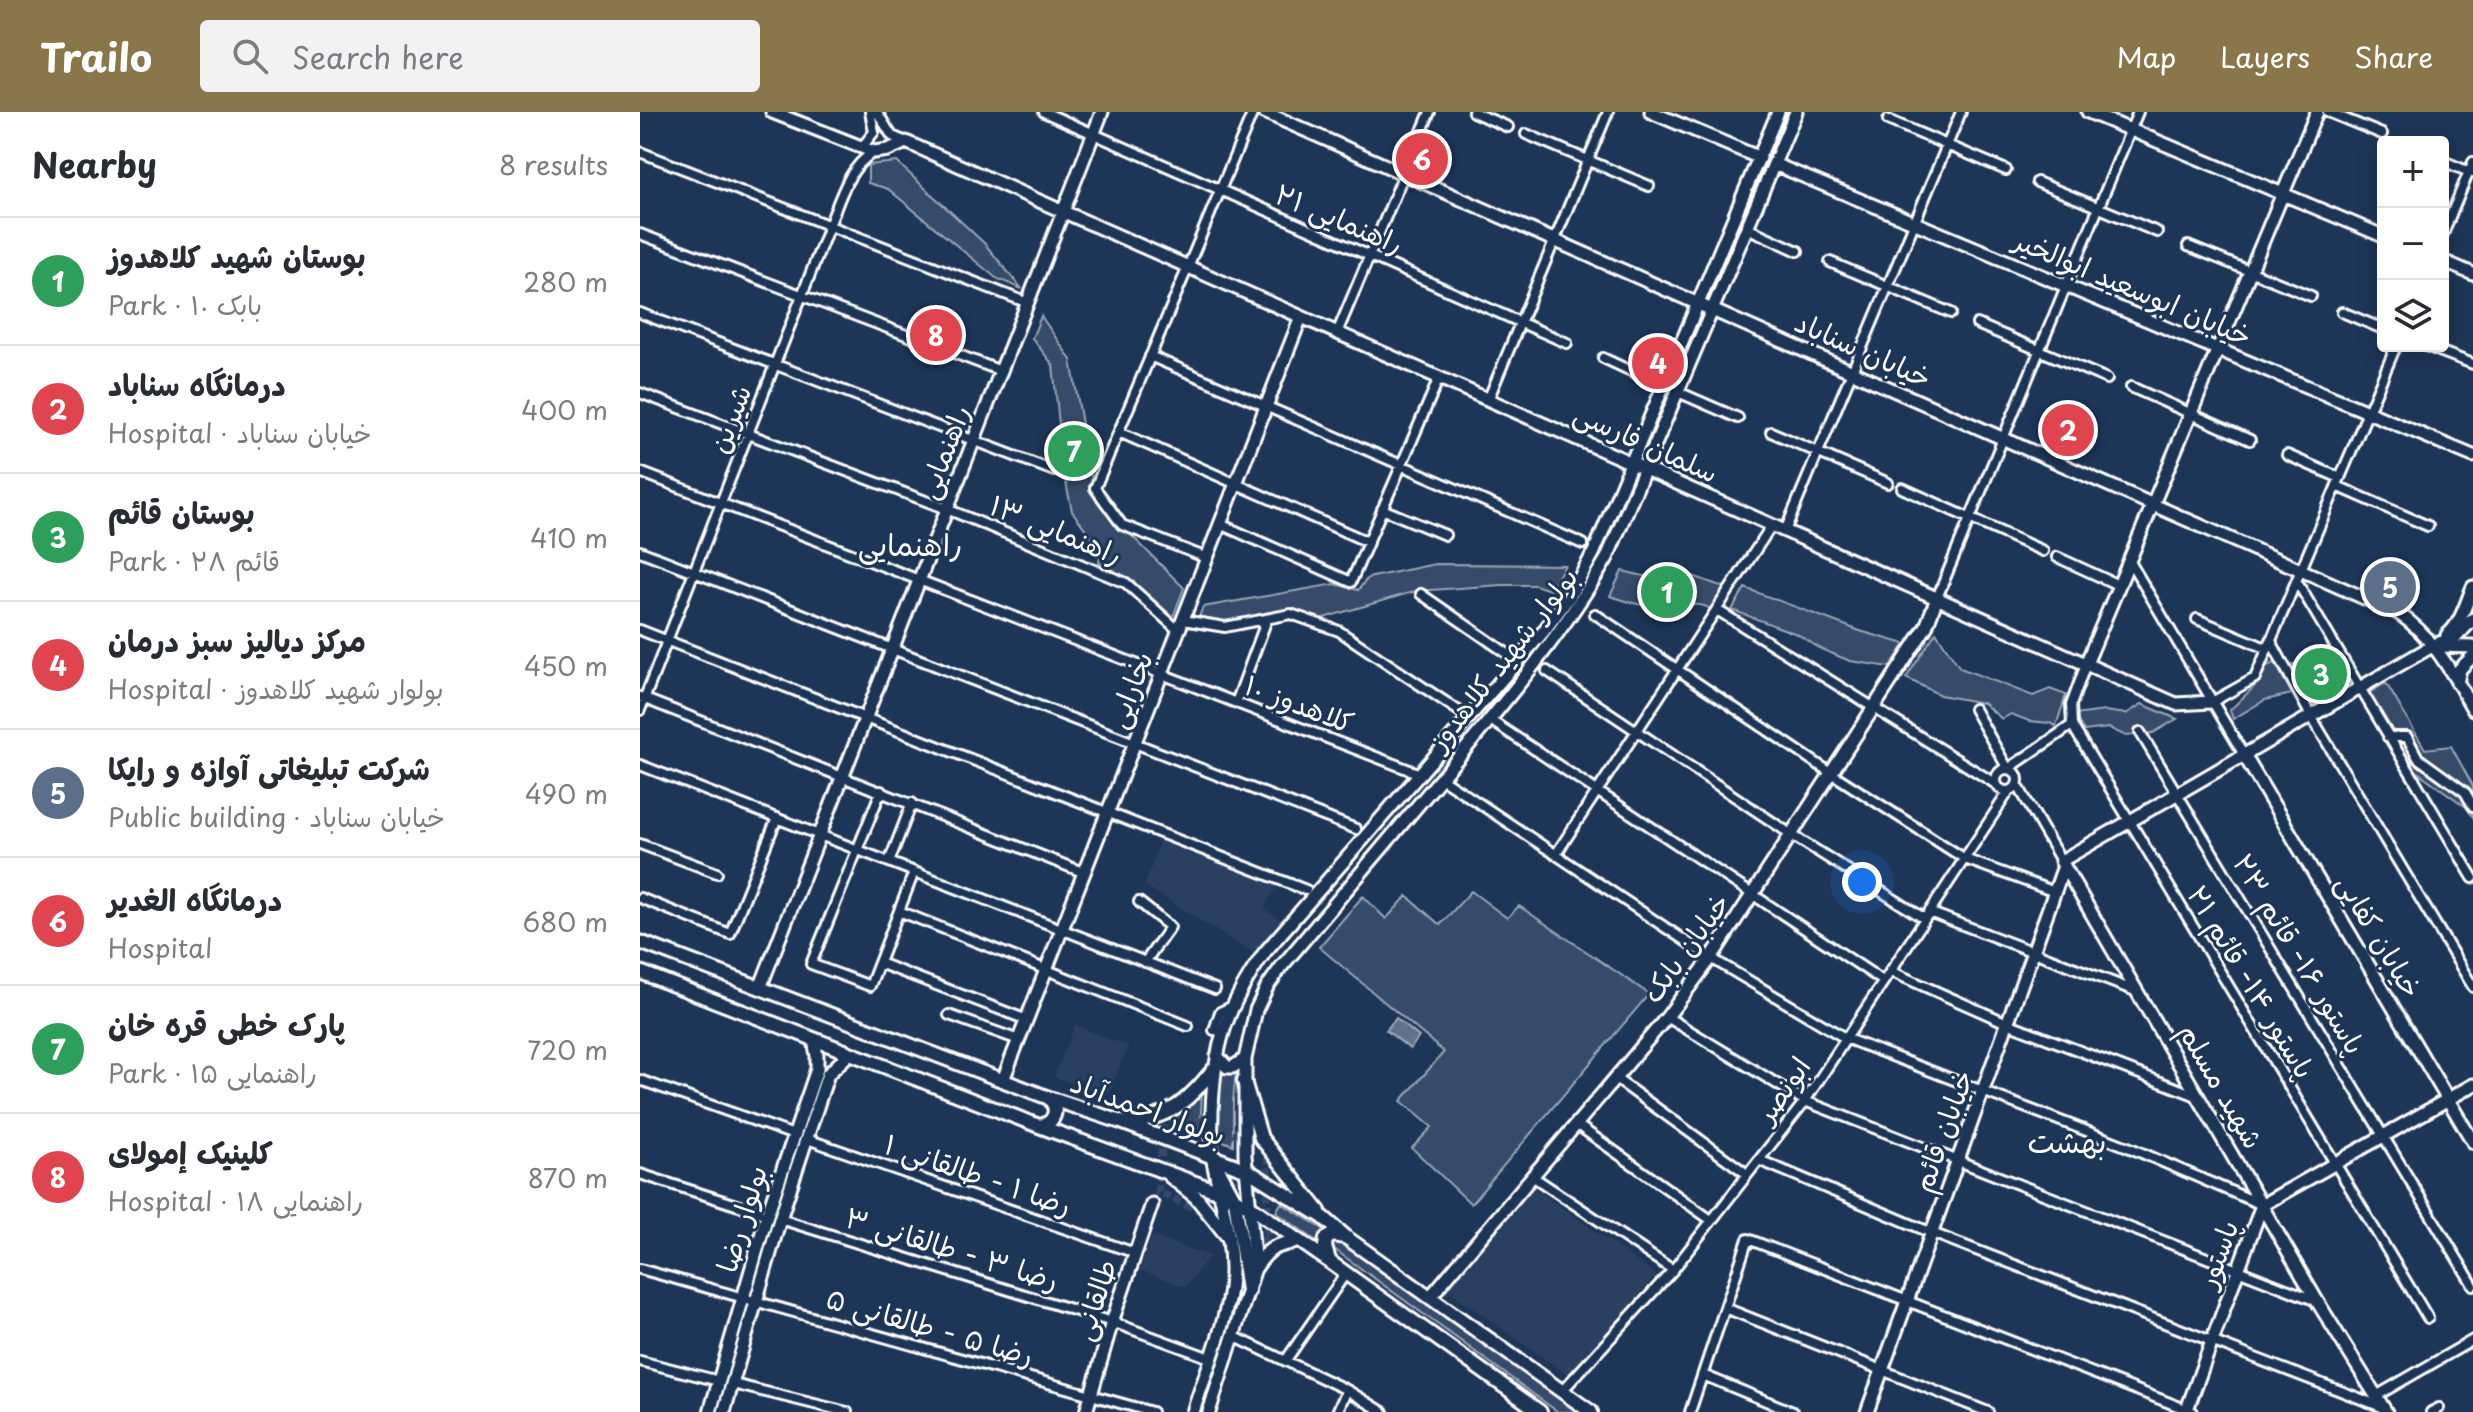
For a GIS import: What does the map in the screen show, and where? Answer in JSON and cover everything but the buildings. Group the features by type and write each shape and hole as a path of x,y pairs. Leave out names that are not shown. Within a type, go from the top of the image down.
{"main road":[{"name":"بولوار احمدآباد","path":"640,942 1247,1170 1323,1217 1347,1238 1591,1412"},
{"name":"بولوار احمدآباد","path":"640,972 1039,1126 1161,1169 1251,1207 1346,1273 1521,1406 1540,1412"},
{"path":"1121,1122 1163,1115 1197,1090 1213,1070"},
{"path":"1244,1081 1261,1138 1323,1217"},
{"path":"1039,1126 1048,1124 1054,1116 1055,1106 1049,1098"},
{"path":"1213,1159 1235,1200 1248,1291"},
{"path":"1161,1169 1196,1197 1228,1237"},
{"path":"1330,1262 1326,1239 1333,1235 1347,1238"},
{"path":"1255,1268 1267,1251 1280,1244 1300,1241"}],"street":[{"path":"772,112 874,152 906,142"},
{"path":"862,147 874,132 870,112"},
{"path":"877,112 892,136 906,142"},
{"name":"راهنمایی ۲۱","path":"1044,112 1567,343"},
{"name":"راهنمایی","path":"760,988 1102,112"},
{"path":"1207,558 1122,525 1095,488 1253,112"},
{"name":"خیابان سناباد","path":"1264,112 2152,505 2299,576 2398,613 2414,624 2434,645 2473,709"},
{"path":"1337,333 1430,112"},
{"path":"1473,112 1508,127"},
{"path":"1488,400 1608,112"},
{"path":"1651,112 1760,158"},
{"name":"بولوار شهید کلاهدوز","path":"1193,1412 1230,1287 1228,1237 1213,1159 1213,1070 1222,1031 1233,1006 1265,952 1518,661 1569,597 1594,552 1632,464 1778,112"},
{"name":"بولوار شهید کلاهدوز","path":"1255,1268 1244,1081 1245,1059 1256,1010 1282,966 1554,641 1580,604 1607,558 1796,112"},
{"path":"1785,531 1961,112"},
{"path":"2088,112 2377,233"},
{"path":"1937,598 2138,112"},
{"path":"1996,784 1997,774 2002,769 2008,769 2072,725 2071,705 2086,664 2317,112"},
{"path":"2328,112 2382,134"},
{"path":"1888,120 2006,170"},
{"path":"1526,134 1649,186"},
{"name":"سلمان فارسی","path":"906,142 2176,704 2212,702"},
{"path":"640,152 1028,303"},
{"name":"شیرین","path":"640,710 642,698 851,173 861,159 874,152"},
{"path":"2449,221 2473,162"},
{"path":"2449,163 2471,172"},
{"name":"خیابان ابوسعید ابوالخیر","path":"1774,164 2473,456"},
{"path":"2037,182 2157,232"},
{"path":"1747,228 1798,251"},
{"path":"640,234 1001,371"},
{"path":"2188,246 2311,296"},
{"path":"1830,262 1951,313"},
{"path":"2449,264 2473,274"},
{"path":"2342,312 2377,327"},
{"path":"640,313 1054,471"},
{"name":"بخارایی","path":"1003,1080 1301,317"},
{"path":"1977,324 2107,379"},
{"path":"2212,702 2255,678 2393,352"},
{"path":"2442,352 2473,364"},
{"path":"1150,356 1583,544"},
{"path":"1603,358 1663,386"},
{"path":"1220,524 1351,582 1439,378"},
{"path":"2131,387 2250,440"},
{"path":"1678,392 1738,418"},
{"name":"راهنمایی ۱۳","path":"640,393 947,509 1126,583 1181,626"},
{"path":"1119,432 1368,542"},
{"path":"1771,432 1888,483"},
{"path":"2287,455 2428,526"},
{"name":"کلاهدوز ۱۰","path":"640,472 1420,774"},
{"path":"1902,488 2043,551"},
{"path":"1382,509 1445,535"},
{"path":"1556,854 1772,525"},
{"path":"640,551 1356,829"},
{"path":"2057,557 2118,585"},
{"path":"2129,560 2244,755"},
{"path":"2299,576 2359,689 2473,878"},
{"path":"2062,864 2434,645 2453,630 2473,587"},
{"path":"1421,594 1518,661"},
{"name":"خیابان بابک","path":"1431,1296 1667,1017 1711,958 1926,627 1937,598"},
{"path":"1717,610 2002,790 2009,791 2017,784 2016,774 2008,769 1974,709"},
{"path":"1181,626 1225,627 1291,614 1339,631 1462,713"},
{"path":"1595,614 1965,859 2055,892"},
{"path":"1236,703 1267,619"},
{"path":"2197,619 2269,645 2473,987"},
{"path":"2434,645 2457,636 2473,621"},
{"path":"640,630 1306,890"},
{"path":"2434,645 2473,647"},
{"path":"2457,683 2460,669 2473,656"},
{"path":"1547,671 1792,835 1927,915 2138,992"},
{"path":"642,698 1085,873"},
{"path":"1496,724 1883,981"},
{"name":"پاستور ۱۴- قائم ۲۱","path":"2072,725 2428,1318"},
{"name":"پاستور ۱۶- قائم ۲۳","path":"2140,732 2473,1285"},
{"path":"2388,737 2407,737 2418,758 2465,792 2473,806"},
{"name":"خیابان کفایی","path":"2244,755 2473,1142"},
{"path":"640,765 1215,989"},
{"path":"1441,778 1711,958 1845,1038 2128,1147 2262,1205"},
{"name":"شهید مسلم","path":"2017,784 2317,1301 2382,1405"},
{"path":"881,791 811,964 870,986 914,872"},
{"name":"ابونصر","path":"1562,1391 1673,1270 1805,1101 2009,791"},
{"path":"889,862 912,803"},
{"path":"640,898 730,934 777,818"},
{"path":"640,844 717,873"},
{"name":"خیابان قائم","path":"1867,1412 2055,892 2062,864"},
{"path":"1139,902 1170,927 1145,962"},
{"path":"899,911 1188,1026"},
{"path":"879,963 1027,1020"},
{"path":"1890,971 2007,1023 2201,1098"},
{"path":"949,1015 1019,1040"},
{"path":"1667,1017 1805,1101 2317,1301"},
{"name":"بولوار رضا","path":"710,1412 767,1215 817,1069 814,1040"},
{"name":"بولوار رضا","path":"724,1412 780,1219 828,1074 849,1054"},
{"path":"1217,1056 1227,1067 1233,1067 1245,1059"},
{"path":"817,1069 826,1068 828,1074"},
{"path":"1615,1078 1747,1174"},
{"path":"640,1080 794,1135"},
{"name":"پاستور","path":"2189,1411 2262,1205 2473,1085"},
{"path":"1576,1124 1711,1220"},
{"name":"رضا ۱ - طالقانی ۱","path":"807,1139 1135,1253"},
{"path":"1759,1160 1932,1233 2382,1405 2473,1340"},
{"path":"640,1174 767,1215"},
{"path":"1532,1176 1673,1270"},
{"name":"طالقانی","path":"1086,1412 1112,1322 1152,1204"},
{"name":"رضا ۳ - طالقانی ۳","path":"780,1219 1112,1322 1210,1358"},
{"path":"1690,1412 1748,1239 2189,1411"},
{"path":"1209,1412 1255,1268"},
{"name":"رضا ۵ - طالقانی ۵","path":"640,1269 1152,1412"},
{"path":"1286,1360 1346,1273"},
{"path":"1230,1287 1238,1284 1248,1291"},
{"path":"1725,1308 1988,1412"},
{"path":"1233,1336 1347,1390 1383,1412"},
{"path":"640,1361 719,1381"},
{"path":"1703,1375 1793,1412"},
{"path":"733,1384 847,1412"},
{"path":"1337,1412 1347,1390"}],"shaded area":[{"path":"897,162 985,244 1022,289 996,278 888,189 868,183 868,165"},
{"path":"1041,316 1071,360 1098,502 1184,588 1173,617 1129,578 1099,563 1101,550 1072,511 1064,474 1053,365 1032,338"},
{"path":"1435,564 1565,565 1550,590 1535,585 1502,585 1416,591 1320,619 1289,611 1229,622 1198,619 1203,607 1335,584 1358,590 1368,578"},
{"path":"1622,571 1677,579 1682,572 1726,588 1713,610 1696,605 1668,608 1646,606 1610,596"},
{"path":"1745,588 1860,631 1905,644 1890,667 1850,661 1821,649 1797,634 1732,610"},
{"path":"1936,632 1960,668 2033,696 2050,689 2066,695 2056,726 2011,714 2002,719 1983,703 1940,695 1906,678"},
{"path":"2330,647 2352,682 2350,690 2338,697 2329,691 2306,692 2290,666"},
{"path":"2275,663 2292,694 2265,700 2233,719 2230,710 2259,682 2266,666"},
{"path":"2386,683 2425,749 2451,746 2473,786 2473,817 2466,807 2411,767 2369,693"},
{"path":"2142,704 2177,719 2153,733 2126,736 2109,728 2084,731 2074,715 2105,711 2126,714"},
{"path":"1160,840 1277,886 1264,909 1283,921 1253,953 1145,886"},
{"path":"1471,891 1507,918 1519,906 1649,994 1471,1204 1412,1148 1432,1127 1401,1101 1444,1052 1319,947 1363,896 1386,919 1407,896 1440,925"},
{"path":"1396,1018 1419,1037 1410,1049 1386,1030"},
{"path":"1075,1025 1128,1046 1109,1094 1104,1096 1054,1077"},
{"path":"1236,1070 1233,1145 1218,1139 1216,1091 1219,1072 1225,1074"},
{"path":"1202,1093 1200,1129 1169,1120 1186,1109"},
{"path":"1532,1186 1656,1275 1568,1375 1445,1288"},
{"path":"1281,1203 1323,1229 1322,1245 1276,1212"},
{"path":"1152,1236 1210,1256 1185,1287 1140,1270"},
{"path":"1331,1241 1336,1241 1392,1278 1577,1412 1558,1412 1334,1249"}],"tunnel":[{"path":"1165,1108 1268,1145 1267,1241 1158,1192 1165,1108"}],"place":[{"name":"درمانگاه الغدیر","path":"1422,159"},
{"name":"کلینیک إمولای","path":"936,335"},
{"name":"مرکز دیالیز سبز درمان","path":"1658,363"},
{"name":"درمانگاه سناباد","path":"2068,430"},
{"name":"پارک خطی قره خان","path":"1074,451"},
{"name":"شرکت تبلیغاتی آوازه و رایکا","path":"2390,587"},
{"name":"بوستان شهید کلاهدوز","path":"1667,592"},
{"name":"بوستان قائم","path":"2321,674"}],"district":[{"name":"راهنمایی","path":"910,546"},
{"name":"بهشت","path":"2067,1143"}]}
